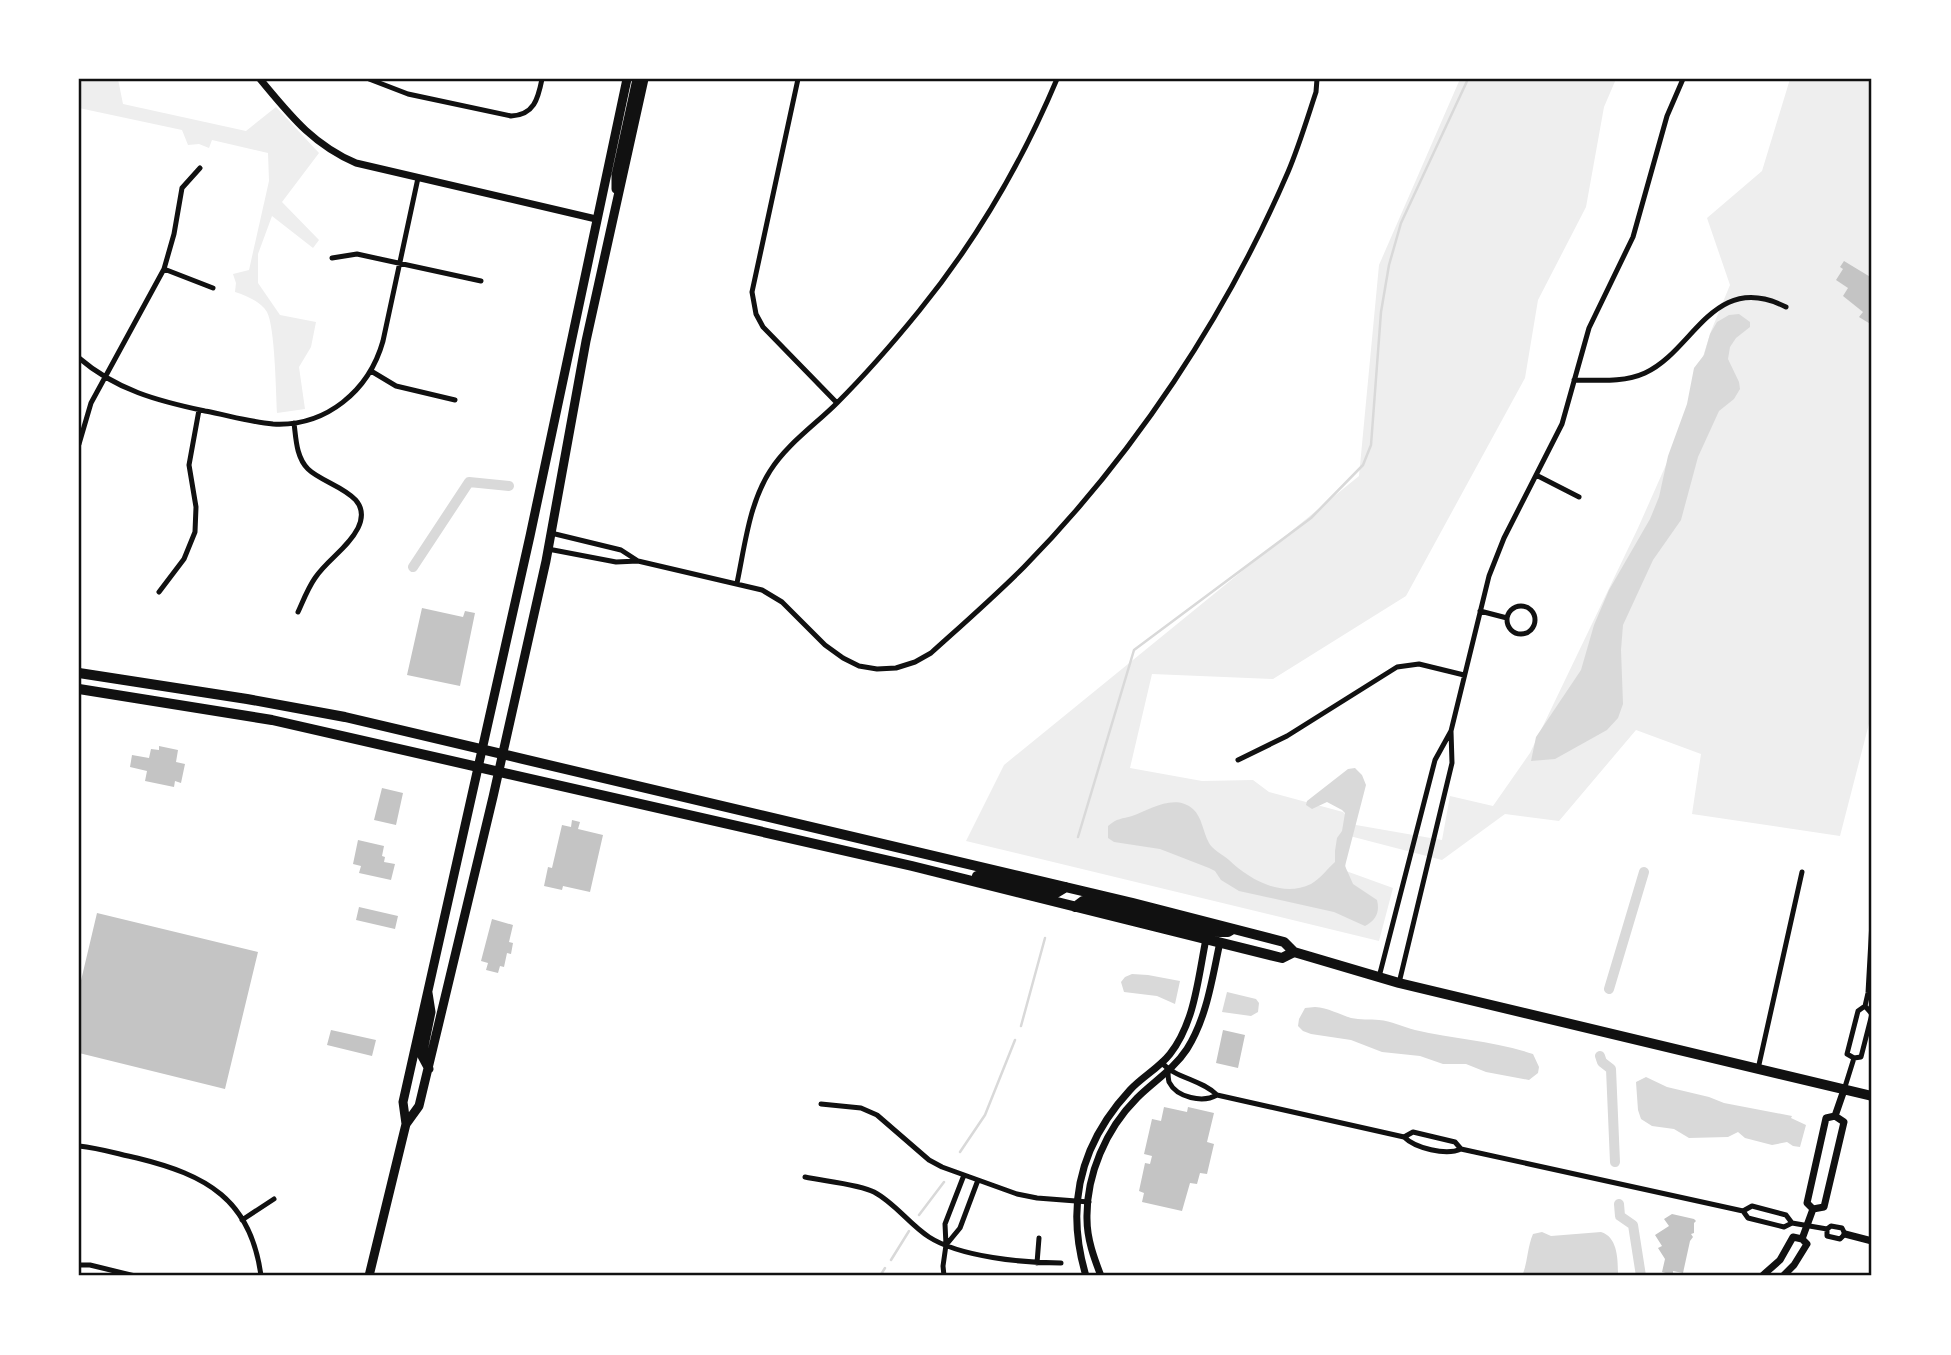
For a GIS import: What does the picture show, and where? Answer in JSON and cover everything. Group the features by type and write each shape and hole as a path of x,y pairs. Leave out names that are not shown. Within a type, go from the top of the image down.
{"highway":[{"path":"79,673 345,717 483,749 1233,928 1284,942 1294,953 1379,977 1872,1096"},
{"path":"79,689 259,718 902,864 1282,957 1294,953"},
{"path":"902,864 910,861 932,865 1048,893 1061,891 1066,887"},
{"path":"1075,906 1089,901 1219,932 1228,932 1233,928"}],"main road":[{"path":"369,1276 406,1124 403,1102 427,988 483,749 627,79"},
{"path":"616,209 616,175 636,79"},
{"path":"406,1124 419,1106 429,1069 503,754 548,549 586,341 644,79"},
{"path":"427,988 431,1012 422,1056 429,1069"}],"street":[{"path":"260,79 294,120 324,146 356,163 596,219"},
{"path":"369,79 408,94 511,116 527,113 537,101 542,79"},
{"path":"798,79 752,292 756,314 763,327 837,403"},
{"path":"737,583 754,506 771,470 790,447 837,403 880,357 921,308 988,217 1058,79"},
{"path":"548,549 617,562 638,561 762,590 782,602 825,645 843,659 859,666 896,668 915,662 930,653 1008,582 1068,519 1110,469 1174,380 1212,323 1288,172 1316,92 1317,79"},
{"path":"1399,982 1452,763 1451,731 1497,553 1562,424 1589,328 1633,237 1667,116 1683,79"},
{"path":"79,444 87,413 104,378 164,269 174,234 182,188 200,168"},
{"path":"79,358 104,378 146,397 261,422 294,423 315,418 343,403 359,388 371,371 383,341 418,178"},
{"path":"332,258 356,254 481,281"},
{"path":"164,269 214,288"},
{"path":"1574,380 1619,380 1645,373 1668,358 1704,318 1727,305 1764,299 1786,307"},
{"path":"371,371 396,386 455,400"},
{"path":"159,592 184,559 195,531 196,507 189,465 200,410"},
{"path":"294,423 298,452 306,468 353,496 360,513 360,525 354,536 315,578 298,612"},
{"path":"1536,475 1579,497"},
{"path":"551,533 621,550 638,561"},
{"path":"1523,606 1533,614 1534,623 1530,631 1521,635 1508,628 1507,618 1511,610 1523,606"},
{"path":"1480,611 1507,618"},
{"path":"1238,760 1287,736 1397,667 1419,664 1464,675"},
{"path":"1379,977 1435,760 1451,731"},
{"path":"1758,1069 1802,872"},
{"path":"1865,1006 1872,1014 1861,1057 1854,1058 1847,1054 1858,1011 1865,1006 1868,993 1872,922"},
{"path":"1086,1276 1079,1252 1076,1222 1082,1166 1103,1122 1131,1088 1170,1055 1189,1020 1206,939"},
{"path":"1101,1276 1090,1247 1087,1218 1091,1180 1102,1146 1118,1119 1185,1052 1196,1033 1203,1015 1220,942"},
{"path":"1835,1116 1854,1058"},
{"path":"1161,1062 1168,1070 1178,1073 1187,1081 1209,1087 1217,1095 1404,1137 1410,1143 1453,1153 1461,1149"},
{"path":"1168,1070 1169,1082 1179,1091 1208,1100 1217,1095"},
{"path":"821,1104 861,1108 877,1115 929,1160 942,1167 1037,1198 1089,1202"},
{"path":"1835,1116 1844,1122 1824,1207 1813,1209 1807,1203 1826,1118 1835,1116"},
{"path":"1404,1137 1413,1132 1455,1142 1461,1149 1742,1211 1748,1218 1784,1227 1793,1223 1827,1228 1831,1226 1842,1228 1845,1234 1872,1241"},
{"path":"79,1146 164,1165 188,1173 219,1192 242,1220 256,1251 261,1276"},
{"path":"944,1276 945,1224 964,1175"},
{"path":"805,1177 873,1191 896,1207 928,1236 946,1245 1007,1260 1061,1263"},
{"path":"946,1245 960,1228 978,1180"},
{"path":"242,1220 274,1199"},
{"path":"1742,1211 1752,1206 1786,1215 1793,1223"},
{"path":"1802,1239 1813,1209"},
{"path":"1762,1276 1780,1259 1793,1237 1802,1239 1807,1244 1794,1265 1783,1276"},
{"path":"1037,1263 1039,1238"},
{"path":"79,1265 90,1265 135,1276"}],"shaded area":[{"path":"79,79 118,79 123,104 246,131 276,107 319,153 282,202 319,240 313,248 272,216 258,254 258,283 280,315 316,322 311,347 299,367 305,409 277,413 270,320 267,312 257,302 235,292 233,274 249,270 269,181 268,153 212,140 209,148 199,144 188,145 182,130 79,108"},
{"path":"1460,79 1616,79 1604,107 1586,207 1538,300 1525,378 1406,596 1273,679 1152,674 1130,768 1202,781 1253,780 1269,792 1343,812 1356,825 1442,840 1450,796 1493,806 1530,753 1638,528 1677,440 1711,331 1730,285 1707,218 1762,171 1790,79 1872,79 1872,712 1840,836 1692,814 1701,754 1636,730 1559,821 1505,814 1442,860 1342,834 1346,871 1393,888 1379,941 966,841 1004,765 1359,476 1379,265"},
{"path":"1739,314 1750,322 1750,327 1736,338 1730,347 1728,359 1740,389 1734,399 1719,411 1698,457 1681,520 1653,560 1623,625 1623,704 1618,718 1607,730 1555,759 1531,761 1536,737 1581,670 1594,625 1609,590 1650,519 1659,497 1668,456 1687,404 1694,368 1704,355 1710,334 1717,322 1729,315"},
{"path":"1355,768 1366,785 1345,866 1353,884 1377,900 1376,915 1365,926 1334,912 1239,891 1221,880 1215,871 1209,868 1160,849 1114,842 1108,838 1108,826 1117,820 1162,804 1186,804 1198,816 1210,845 1247,874 1278,888 1300,888 1314,882 1335,862 1337,838 1342,831 1345,813 1327,802 1312,809 1306,805 1307,801 1348,769"},
{"path":"1132,974 1180,981 1175,1004 1157,996 1124,992 1121,982"},
{"path":"1227,992 1256,999 1259,1003 1258,1012 1251,1016 1222,1012"},
{"path":"1315,1007 1351,1018 1384,1021 1533,1054 1539,1067 1538,1073 1529,1080 1486,1072 1466,1064 1443,1064 1420,1056 1382,1052 1351,1040 1311,1034 1298,1026 1299,1019 1305,1008"},
{"path":"1646,1077 1667,1087 1724,1103 1792,1116 1791,1118 1806,1125 1800,1147 1787,1142 1772,1145 1745,1138 1738,1132 1728,1137 1689,1138 1674,1129 1652,1126 1641,1119 1638,1110 1636,1082"},
{"path":"1542,1232 1551,1236 1601,1232 1607,1235 1616,1250 1618,1276 1522,1276 1533,1234"}],"building":[{"path":"1844,261 1872,278 1872,325 1859,317 1863,312 1843,296 1848,288 1836,280 1843,269 1840,267"},
{"path":"422,608 463,617 465,611 475,613 460,686 407,675"},
{"path":"159,746 178,750 176,762 185,764 181,783 175,781 174,787 145,781 147,771 130,767 132,755 149,758 151,749 159,750"},
{"path":"382,788 403,793 396,825 374,820"},
{"path":"572,820 580,822 578,829 603,835 590,892 563,886 562,890 544,886 548,867 552,868 562,825 571,827"},
{"path":"358,840 384,846 384,862 395,864 391,880 359,873 361,866 353,864"},
{"path":"359,907 398,916 395,929 356,920"},
{"path":"97,913 258,952 225,1089 79,1053 79,989"},
{"path":"492,919 513,925 509,942 513,943 511,954 507,953 504,967 500,966 498,973 486,970 488,963 481,961"},
{"path":"331,1030 376,1040 372,1056 327,1045"},
{"path":"1223,1030 1245,1035 1238,1068 1216,1063"},
{"path":"1164,1107 1187,1112 1188,1107 1214,1113 1207,1142 1214,1144 1207,1174 1200,1173 1197,1184 1190,1183 1182,1211 1142,1202 1144,1193 1139,1191 1145,1163 1150,1164 1152,1156 1144,1154 1152,1119 1161,1121"},
{"path":"1672,1214 1696,1221 1683,1273 1673,1271 1673,1275 1662,1272 1665,1259 1658,1248 1662,1246 1655,1235 1669,1226 1664,1219"}],"waterway":[{"path":"1078,837 1134,650 1311,518 1363,465 1371,445 1381,312 1389,265 1401,223 1468,79"},
{"path":"413,567 469,482 509,486"},
{"path":"1609,989 1644,872"},
{"path":"1021,1026 1045,938"},
{"path":"960,1152 985,1115 1015,1040"},
{"path":"1600,1056 1602,1062 1611,1069 1615,1162"},
{"path":"919,1215 944,1182"},
{"path":"1619,1204 1620,1216 1633,1225 1641,1276"},
{"path":"891,1260 909,1231"},
{"path":"880,1276 885,1268"}]}
